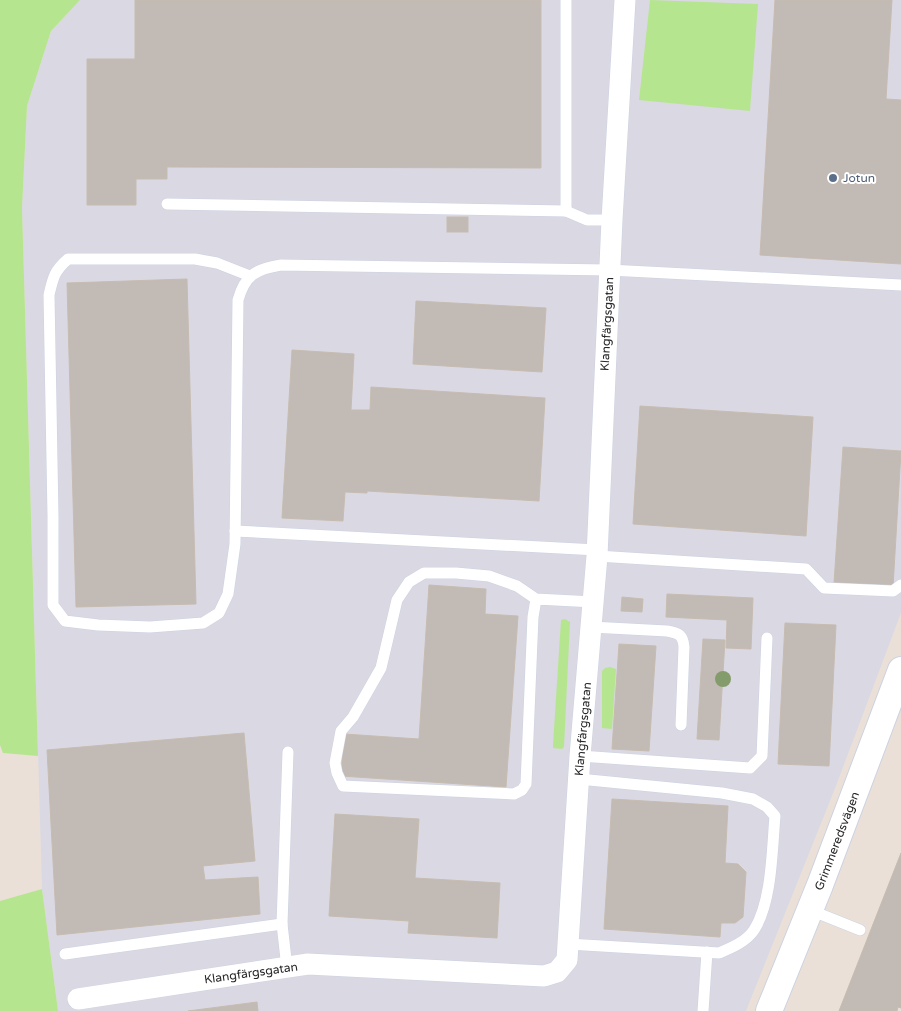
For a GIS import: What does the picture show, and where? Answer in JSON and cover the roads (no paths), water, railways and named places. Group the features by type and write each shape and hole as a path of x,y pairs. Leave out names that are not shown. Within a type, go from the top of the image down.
{"street":[{"name":"Klangfärgsgatan","path":"78,999 308,964 544,976 557,972 567,960 580,756 597,553 612,220 625,0"},
{"name":"Grimmeredsvägen","path":"769,1011 810,910 901,670"}],"lane":[{"path":"566,0 566,211"},
{"path":"167,204 566,211 587,220 612,220"},
{"path":"250,276 217,263 194,259 68,259 53,275 49,294 53,605 66,620 98,625 150,627 203,623 219,612 228,594 235,544 238,300 241,289 250,276 262,268 281,265 610,270 901,285"},
{"path":"235,531 597,553 806,569 824,588 893,591 901,585"},
{"path":"536,599 533,617 526,784 522,790 514,794 343,786 335,763 341,731 353,717 381,668 397,600 410,582 424,573 489,576 517,586 536,599 594,602"},
{"path":"591,627 668,631 678,633 683,637 681,725"},
{"path":"580,756 750,768 762,756 767,638"},
{"path":"287,968 282,924 288,752"},
{"path":"568,944 718,953 736,947 754,931 768,897 776,816 767,807 753,799 722,793 579,779"},
{"path":"810,910 860,930"},
{"path":"65,954 282,924"},
{"path":"703,1011 707,952"}],"place":[{"name":"Jotun","path":"833,178"}]}
